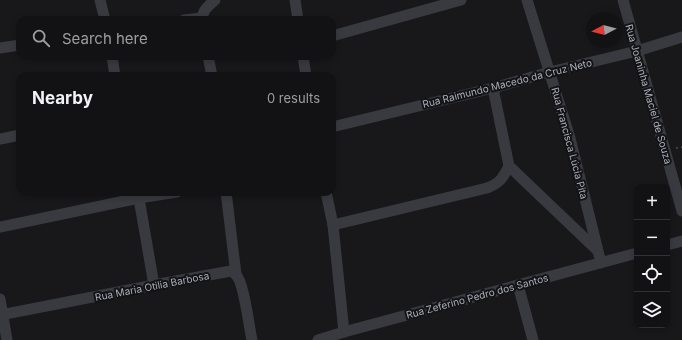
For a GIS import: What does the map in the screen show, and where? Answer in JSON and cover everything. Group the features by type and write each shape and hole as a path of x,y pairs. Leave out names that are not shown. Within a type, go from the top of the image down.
{"street":[{"path":"100,0 104,16"},
{"path":"202,16 206,7 215,0"},
{"path":"295,0 297,16"},
{"path":"336,35 461,0"},
{"name":"Rua Francisca Lúcia Pita","path":"527,0 570,138 601,263"},
{"name":"Rua Joaninha Maciel de Souza","path":"623,0 682,211"},
{"name":"Rua Raimundo Macedo da Cruz Neto","path":"336,126 493,88 682,37"},
{"path":"0,48 16,46"},
{"path":"113,60 114,72"},
{"path":"209,60 211,72"},
{"path":"304,60 305,72"},
{"path":"493,88 509,166 597,250"},
{"path":"0,139 16,136"},
{"path":"333,225 494,186 500,182 509,166"},
{"path":"0,227 134,196"},
{"path":"138,196 154,285"},
{"path":"226,196 236,274 243,292 252,340"},
{"path":"327,196 333,225 344,332"},
{"path":"670,244 682,241"},
{"name":"Rua Zeferino Pedro dos Santos","path":"318,340 634,254"},
{"name":"Rua Maria Otilia Barbosa","path":"1,315 230,271 236,274"},
{"path":"518,285 533,340"},
{"path":"0,300 1,315 7,340"}]}
